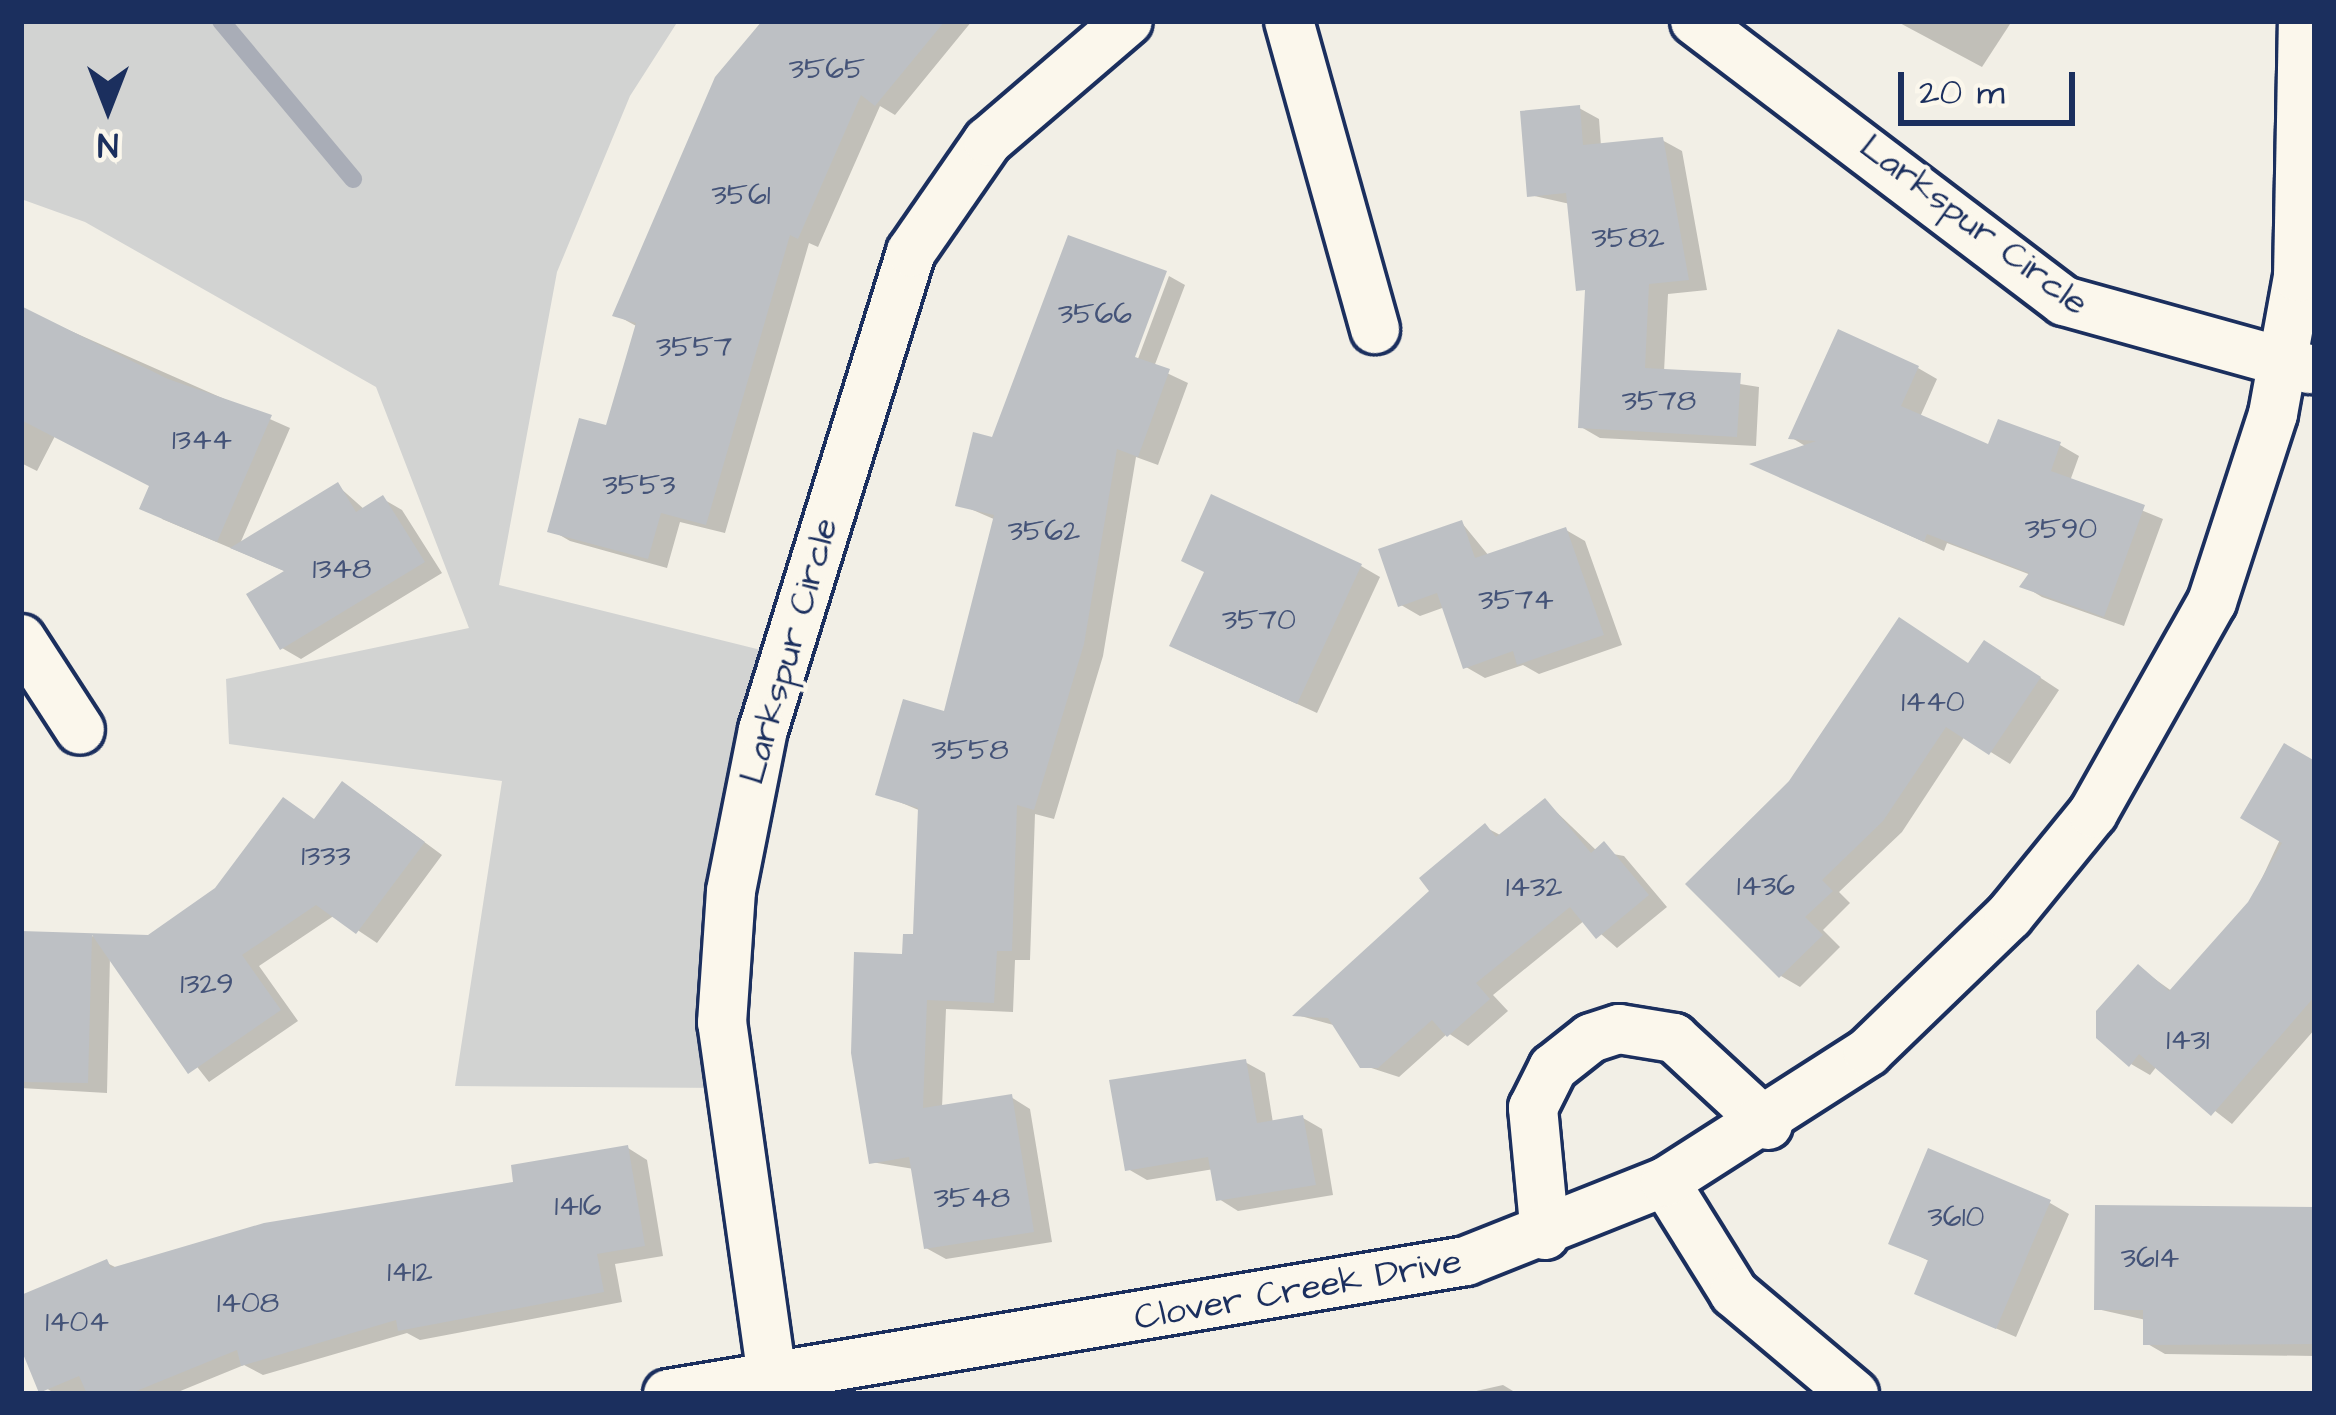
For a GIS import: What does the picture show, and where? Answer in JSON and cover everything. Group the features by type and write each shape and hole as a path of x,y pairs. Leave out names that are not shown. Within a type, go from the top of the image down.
{"street":[{"name":"Larkspur Circle","path":"772,1377 722,1022 730,891 763,730 911,252 988,141 1127,21"},
{"path":"1289,21 1375,329"},
{"name":"Larkspur Circle","path":"1695,21 2064,301 2299,366"},
{"name":"Clover Creek Drive","path":"677,1393 772,1377 878,1378 1417,1274 1545,1235 1665,1182 1768,1125 1960,968 2118,777 2212,602 2299,366 2303,21"},
{"path":"21,639 80,730"},
{"path":"1545,1235 1533,1108 1553,1068 1592,1038 1640,1029 1674,1038 1768,1125"},
{"path":"1665,1182 1734,1293 1854,1394"}],"shaded area":[{"path":"21,21 678,21 630,96 557,272 499,585 785,656 725,1088 455,1086 502,781 229,744 226,679 469,628 376,387 85,222 21,199"}],"building":[{"path":"762,21 945,21 875,106 861,95 798,239 790,235 706,525 661,513 648,559 547,532 579,418 606,425 636,323 612,316 715,77"},
{"path":"1580,105 1583,145 1663,137 1689,280 1649,284 1645,368 1741,373 1737,437 1578,428 1585,290 1576,291 1566,193 1527,197 1520,111"},
{"path":"1068,235 1167,271 1135,357 1170,369 1138,457 1117,449 1084,644 1034,810 1017,805 1012,951 997,951 994,1003 927,1000 923,1108 1012,1094 1034,1232 924,1249 909,1157 869,1164 851,1053 854,952 902,954 903,934 913,934 918,808 875,795 903,699 944,711 994,515 955,506 973,432 992,437"},
{"path":"21,306 168,379 272,415 217,542 139,509 149,486 21,420"},
{"path":"1838,329 1919,366 1901,406 1988,444 1998,419 2061,442 2051,471 2145,505 2104,617 2019,587 2029,573 1927,534 1924,542 1749,464 1816,441 1788,439"},
{"path":"338,482 356,512 383,495 425,562 280,650 246,594 284,571 230,548"},
{"path":"1211,494 1362,564 1297,704 1169,646 1204,572 1181,561"},
{"path":"1462,520 1475,558 1566,527 1604,635 1517,665 1513,651 1463,669 1437,593 1398,607 1378,549"},
{"path":"1899,617 1968,663 1984,640 2041,677 1989,755 1946,727 1883,821 1822,880 1833,891 1805,917 1823,935 1779,978 1685,884 1789,781"},
{"path":"2284,743 2315,761 2315,996 2211,1116 2139,1054 2129,1067 2096,1038 2096,1011 2138,964 2169,991 2248,902 2282,843 2240,818"},
{"path":"342,781 425,842 356,934 316,905 242,955 281,1010 188,1074 92,935 88,1083 21,1082 21,931 148,935 215,888 283,797 314,819"},
{"path":"1545,798 1591,853 1604,841 1649,895 1596,939 1570,907 1476,983 1490,999 1447,1037 1432,1020 1378,1068 1360,1068 1328,1018 1292,1016 1429,891 1419,878 1485,823 1496,837"},
{"path":"1246,1059 1257,1123 1303,1115 1316,1185 1216,1201 1208,1157 1125,1171 1109,1080"},
{"path":"628,1145 645,1246 597,1254 604,1292 398,1331 396,1320 241,1366 237,1350 129,1394 87,1394 79,1376 39,1393 21,1349 21,1295 107,1259 111,1268 264,1223 513,1182 511,1165"},
{"path":"1928,1148 2051,1200 1996,1329 1914,1294 1928,1260 1888,1244"},
{"path":"2095,1205 2315,1207 2315,1344 2143,1345 2143,1310 2094,1310"}],"waterway":[{"path":"221,21 353,179"}]}
